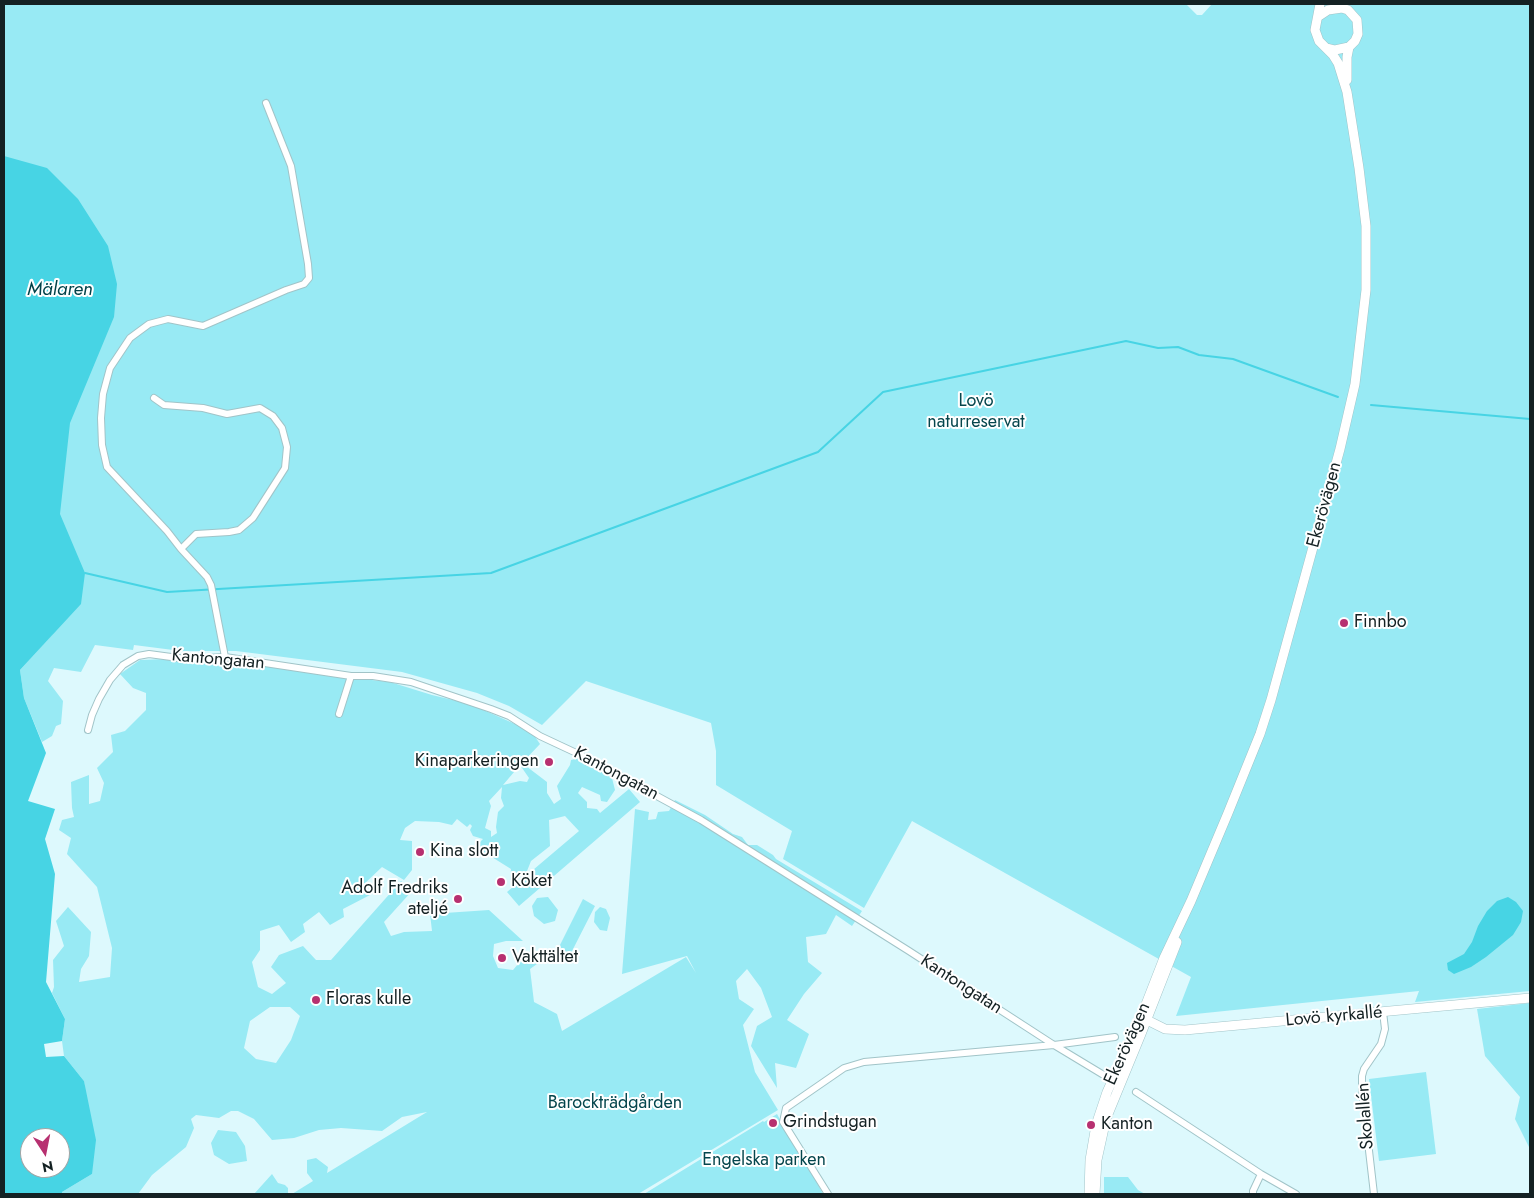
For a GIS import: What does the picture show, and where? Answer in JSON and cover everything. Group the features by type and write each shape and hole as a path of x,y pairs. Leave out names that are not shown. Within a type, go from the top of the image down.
{"main road":[{"path":"1320,4 1315,30 1320,41 1338,63 1347,92"},
{"path":"1319,16 1339,6 1348,10 1356,19 1358,34 1349,47 1347,92"},
{"path":"1327,48 1335,50 1349,47"},
{"name":"Ekerövägen","path":"1095,1194 1097,1160 1117,1081 1144,1018 1164,958 1191,901 1257,742 1271,700 1340,449 1355,384 1366,290 1366,234 1359,168 1347,92"},
{"name":"Lovö kyrkallé","path":"1144,1018 1165,1029 1185,1030 1530,998"},
{"name":"Ekerövägen","path":"1089,1194 1090,1160 1096,1125 1106,1092 1117,1081"}],"street":[{"path":"225,657 213,593 207,577 167,530 107,467 102,445 101,418 110,368 130,338 149,324 168,318 203,326 304,284 309,278 291,166 266,103"},
{"path":"154,398 164,405 203,408 227,414 260,408 274,416 282,428 287,448 286,468 253,518 239,530 196,534 182,549"},
{"name":"Kantongatan","path":"88,730 99,699 110,680 123,665 138,656 149,654 186,659 225,657 351,676 373,676 411,682 509,716 540,736 587,758 701,820 1054,1045 1117,1081"},
{"path":"339,714 351,676"},
{"name":"Skolallén","path":"1374,1194 1362,1076 1364,1069 1381,1044 1385,1029 1383,1012"},
{"path":"828,1194 783,1122 786,1108 844,1068 864,1062 1054,1045 1115,1037"},
{"path":"1136,1092 1261,1174 1296,1194"},
{"path":"1253,1194 1261,1174"}],"green space":[{"name":"Lovö naturreservat","path":"4,4 1186,4 1197,15 1202,15 1212,4 1530,4 1530,991 1415,1002 1419,991 1176,1016 1191,977 912,821 864,908 783,859 792,831 716,785 716,751 711,723 586,681 542,725 509,706 477,693 402,672 236,651 181,651 134,645 133,650 95,645 81,672 54,668 48,681 63,701 61,724 56,726 52,736 42,742 24,698 20,670 53,634 17,645 4,794"},
{"name":"Barockträdgården","path":"140,660 218,661 229,670 239,661 326,675 390,682 470,704 515,724 529,728 540,744 522,763 547,782 547,793 554,804 561,799 557,786 571,760 580,758 611,774 615,790 607,802 601,801 600,795 582,787 578,793 587,802 587,808 597,809 600,813 629,789 640,802 519,906 507,892 579,831 565,816 549,820 550,846 531,861 527,871 510,880 511,869 487,854 476,853 476,846 483,839 473,836 470,824 467,827 457,819 452,825 439,822 415,821 405,828 400,840 412,841 412,870 404,880 382,867 362,886 370,895 343,909 344,917 330,925 319,912 303,924 305,932 291,942 279,925 260,931 260,950 252,962 258,987 272,994 286,983 271,967 279,955 303,946 316,960 331,960 401,881 412,891 384,922 391,936 404,932 432,931 430,914 489,910 523,941 506,941 494,944 493,956 498,968 513,970 524,957 533,955 537,964 530,969 534,1002 557,1014 562,1031 686,957 696,973 687,956 622,974 635,809 649,812 648,820 656,819 658,812 669,811 675,800 705,815 733,834 742,837 748,845 757,845 776,859 862,911 852,926 836,915 826,934 806,937 808,962 822,973 804,994 787,1020 809,1034 796,1068 775,1063 777,1088 751,1046 757,1026 772,1017 761,988 747,969 736,981 739,999 754,1009 743,1025 755,1072 778,1110 638,1194 292,1194 313,1181 307,1173 307,1160 316,1158 328,1167 327,1173 427,1112 402,1117 382,1131 341,1128 319,1130 294,1138 272,1140 254,1119 238,1111 231,1111 219,1118 196,1115 191,1119 194,1128 186,1147 152,1175 138,1194 62,1194 62,1192 92,1174 84,1081 64,1056 62,1041 65,1019 52,993 54,987 53,960 64,946 56,921 68,907 91,932 89,956 81,969 79,982 110,977 112,948 97,887 67,854 71,838 59,830 62,820 74,817 71,782 89,775 89,804 100,801 104,783 97,768 113,752 111,735 125,731 146,710 146,693 133,688 120,674","holes":["520,765 529,778 527,782 520,781 503,785","502,787 501,798 504,806 498,812 497,833 491,837 491,831 485,828 491,806 489,801","270,1007 290,1007 300,1016 291,1040 276,1063 256,1059 244,1048 250,1021"]},
{"path":"548,897 558,910 555,921 544,924 534,916 532,906 537,898"},
{"path":"583,899 595,906 570,955 558,949"},
{"path":"600,907 606,909 610,918 607,931 600,930 594,922 595,912"},
{"path":"1530,1003 1530,1149 1515,1119 1520,1097 1485,1056 1477,1009"},
{"path":"1426,1072 1436,1154 1379,1161 1369,1079"},
{"name":"Engelska parken","path":"777,1114 804,1164 809,1168 823,1194 644,1194 763,1121"},
{"path":"218,1130 236,1132 245,1146 247,1161 229,1164 214,1155 211,1143"},
{"path":"272,1174 278,1183 288,1188 288,1194 254,1194"},
{"path":"1104,1177 1128,1177 1138,1190 1145,1194 1104,1194"}],"water":[{"name":"Mälaren","path":"4,156 47,168 78,199 108,246 117,284 114,317 70,423 60,514 85,573 81,604 20,670 24,698 46,753 28,801 55,809 45,839 55,874 46,982 65,1019 62,1041 44,1044 46,1057 64,1056 84,1081 96,1140 92,1174 62,1192 62,1194 4,1194"},
{"path":"1508,897 1516,902 1523,911 1521,922 1513,935 1471,967 1454,974 1448,970 1447,963 1464,954 1487,911 1497,901"}],"waterway":[{"path":"85,573 167,592 491,573 818,452 883,392 1126,341 1158,348 1178,347 1199,355 1233,359 1338,397"},
{"path":"1371,405 1530,419"}],"place":[{"name":"Finnbo","path":"1344,623"},
{"name":"Kinaparkeringen","path":"549,762"},
{"name":"Kina slott","path":"420,852"},
{"name":"Köket","path":"501,882"},
{"name":"Adolf Fredriks ateljé","path":"458,899"},
{"name":"Vakttältet","path":"502,958"},
{"name":"Floras kulle","path":"316,1000"},
{"name":"Grindstugan","path":"773,1123"},
{"name":"Kanton","path":"1091,1125"}]}
